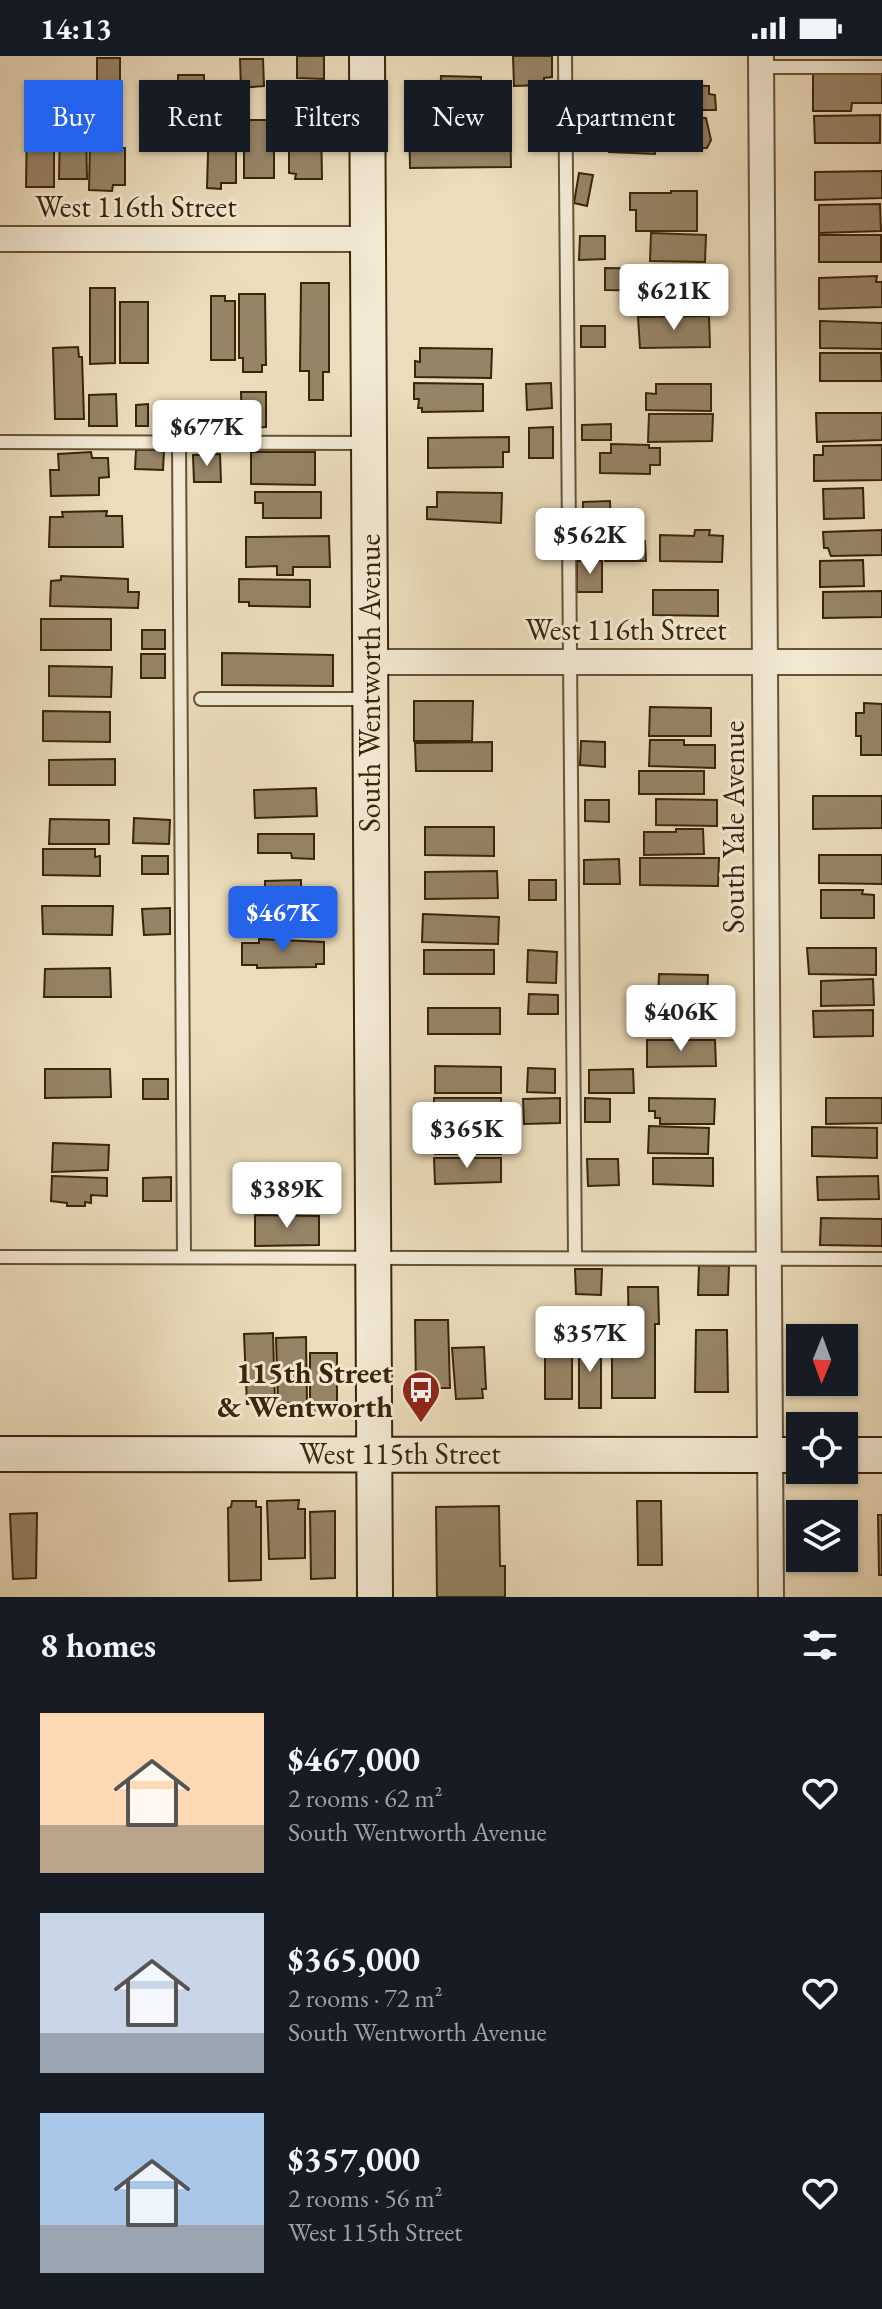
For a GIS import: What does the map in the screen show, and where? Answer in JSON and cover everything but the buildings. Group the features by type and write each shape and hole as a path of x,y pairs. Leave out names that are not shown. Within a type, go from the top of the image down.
{"street":[{"name":"South Wentworth Avenue","path":"367,56 375,1597"},
{"name":"South Yale Avenue","path":"761,62 769,1258 785,1454 771,1597"},
{"name":"West 116th Street","path":"0,239 368,239"},
{"name":"West 116th Street","path":"370,662 882,662"},
{"name":"West 115th Street","path":"0,1454 785,1454"},
{"path":"858,1455 882,1455"}],"lane":[{"path":"565,56 575,1258"},
{"path":"761,62 882,67"},
{"path":"0,442 369,443"},
{"path":"179,442 184,1257"},
{"path":"201,699 370,699"},
{"path":"0,1257 882,1259"}],"place":[{"name":"115th Street & Wentworth","path":"421,1424"}]}
